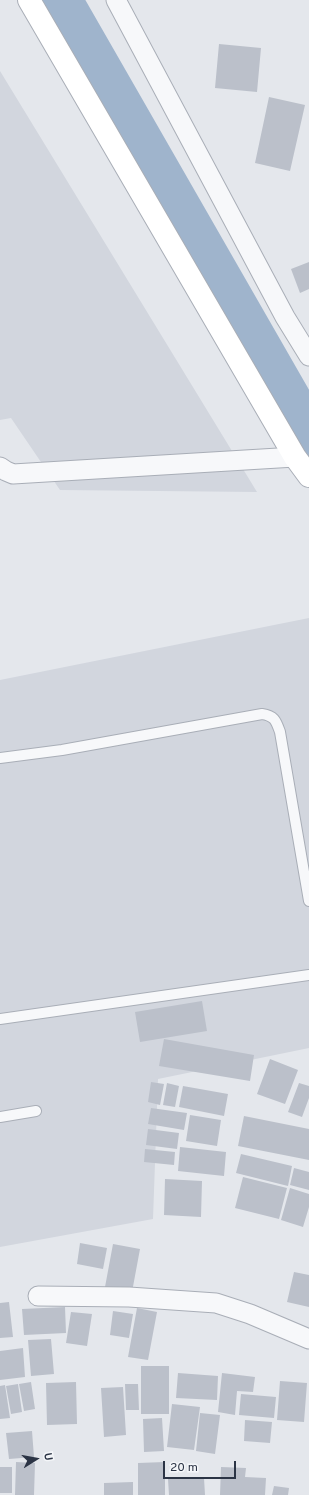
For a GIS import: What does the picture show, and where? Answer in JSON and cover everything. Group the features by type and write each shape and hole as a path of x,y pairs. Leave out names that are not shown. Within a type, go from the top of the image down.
{"street":[{"path":"29,0 295,457 309,476"},
{"path":"116,0 281,310 309,356"},
{"path":"0,467 13,474 295,457"},
{"path":"38,1296 129,1297 216,1303 250,1314 309,1339"}],"lane":[{"path":"0,758 62,750 262,714 270,715 276,721 280,732 309,901"},
{"path":"0,1019 309,975"},
{"path":"0,1117 36,1111"}],"shaded area":[{"path":"0,71 257,492 60,490 11,418 0,420"},
{"path":"309,618 309,1048 158,1079 153,1219 0,1247 0,680"}],"building":[{"path":"219,44 261,48 257,92 215,88"},
{"path":"269,97 305,105 290,171 255,163"},
{"path":"309,262 309,289 300,293 291,269"},
{"path":"202,1001 207,1031 140,1042 135,1012"},
{"path":"164,1039 254,1055 250,1081 159,1066"},
{"path":"270,1059 298,1070 285,1104 257,1094"},
{"path":"151,1082 164,1084 160,1105 148,1102"},
{"path":"167,1083 179,1086 175,1107 163,1105"},
{"path":"299,1083 309,1086 309,1098 302,1117 288,1112"},
{"path":"183,1086 228,1094 224,1116 179,1107"},
{"path":"151,1108 187,1113 184,1130 148,1124"},
{"path":"190,1115 221,1120 217,1146 186,1141"},
{"path":"244,1116 309,1129 309,1160 238,1146"},
{"path":"148,1129 179,1133 177,1149 146,1145"},
{"path":"180,1147 226,1152 224,1176 178,1171"},
{"path":"145,1149 175,1152 174,1165 144,1162"},
{"path":"241,1154 292,1166 288,1186 236,1173"},
{"path":"294,1168 309,1172 309,1190 290,1185"},
{"path":"243,1177 287,1188 279,1219 235,1208"},
{"path":"165,1179 202,1181 201,1217 164,1215"},
{"path":"290,1188 309,1194 309,1207 303,1227 281,1220"},
{"path":"80,1243 107,1248 103,1269 77,1264"},
{"path":"113,1244 140,1249 132,1292 105,1287"},
{"path":"294,1272 309,1275 309,1307 287,1302"},
{"path":"9,1302 13,1337 0,1338 0,1303"},
{"path":"65,1307 66,1333 24,1335 22,1309"},
{"path":"137,1308 157,1312 148,1360 128,1357"},
{"path":"113,1311 133,1314 129,1338 110,1335"},
{"path":"71,1312 92,1314 87,1346 66,1343"},
{"path":"51,1339 54,1374 31,1376 28,1340"},
{"path":"23,1348 25,1377 0,1380 0,1351"},
{"path":"141,1366 169,1366 169,1414 141,1414"},
{"path":"178,1373 218,1376 217,1400 176,1398"},
{"path":"222,1373 255,1377 253,1392 237,1391 235,1415 218,1412"},
{"path":"280,1381 307,1383 304,1422 277,1420"},
{"path":"31,1382 35,1409 24,1411 19,1384"},
{"path":"76,1382 77,1424 47,1425 46,1383"},
{"path":"18,1384 22,1412 11,1414 6,1386"},
{"path":"125,1384 138,1384 139,1410 126,1410"},
{"path":"5,1385 10,1418 0,1419 0,1386"},
{"path":"123,1387 126,1435 104,1437 101,1388"},
{"path":"241,1394 276,1397 274,1418 239,1415"},
{"path":"172,1404 200,1407 194,1450 167,1447"},
{"path":"200,1413 220,1415 215,1454 196,1451"},
{"path":"162,1418 164,1451 144,1452 143,1419"},
{"path":"245,1420 272,1422 270,1443 244,1441"},
{"path":"32,1431 34,1457 9,1459 6,1433"},
{"path":"16,1462 35,1463 34,1495 15,1495"},
{"path":"165,1462 165,1495 138,1495 138,1463"},
{"path":"0,1467 12,1467 12,1493 0,1493"},
{"path":"221,1467 246,1468 245,1477 266,1478 265,1495 220,1495"},
{"path":"204,1478 205,1495 169,1495 168,1479"},
{"path":"133,1482 133,1495 104,1495 104,1483"},
{"path":"274,1486 289,1488 288,1495 272,1495"}],"waterway":[{"path":"60,0 309,434"}]}
